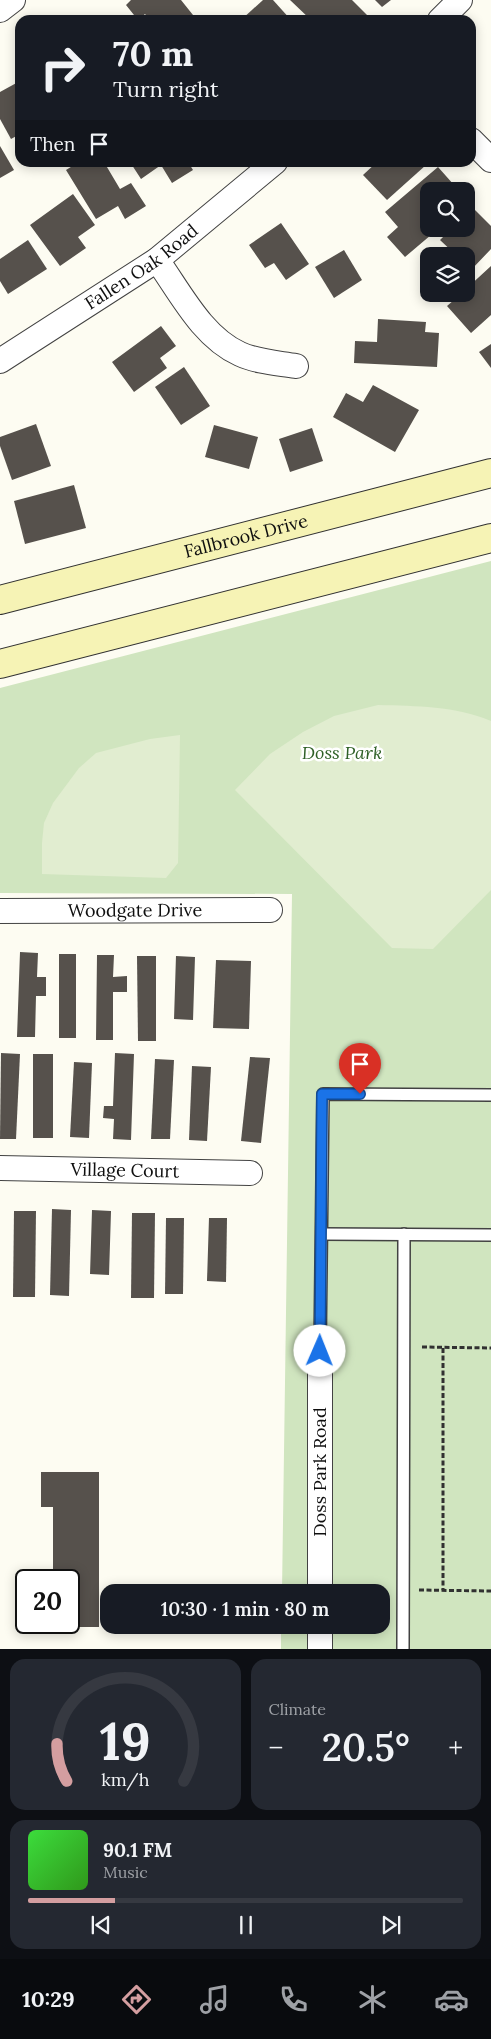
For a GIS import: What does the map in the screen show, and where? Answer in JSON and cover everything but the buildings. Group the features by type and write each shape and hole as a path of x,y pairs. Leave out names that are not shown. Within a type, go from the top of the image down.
{"main road":[{"name":"Fallbrook Drive","path":"0,600 491,473"},
{"path":"0,664 491,538"}],"street":[{"path":"0,10 13,0"},
{"path":"445,15 460,0"},
{"path":"476,145 491,160"},
{"name":"Fallen Oak Road","path":"0,361 157,260 269,167"},
{"path":"157,260 195,314 216,339 240,354 264,362 296,366"},
{"name":"Woodgate Drive","path":"0,911 270,910"},
{"name":"Village Court","path":"0,1168 250,1173"},
{"name":"Doss Park Road","path":"320,1351 320,1584"},
{"path":"320,1634 320,1649"}],"lane":[{"path":"320,1351 322,1094 491,1095"},
{"path":"322,1234 491,1234"},
{"path":"404,1234 404,1649"}],"path":[{"path":"404,1347 491,1348"},
{"path":"442,1348 443,1590"},
{"path":"404,1590 491,1590"}],"green space":[{"name":"Doss Park","path":"491,561 491,1649 281,1649 281,1634 390,1634 390,1584 282,1584 292,894 0,893 0,688"},
{"path":"378,705 464,712 491,721 491,890 433,949 392,948 235,790 270,754 303,732 334,716"},
{"path":"180,735 178,863 166,878 42,874 44,823 53,803 79,768 96,753 150,739"}],"route":[{"path":"320,1351 322,1094 360,1094"}]}
